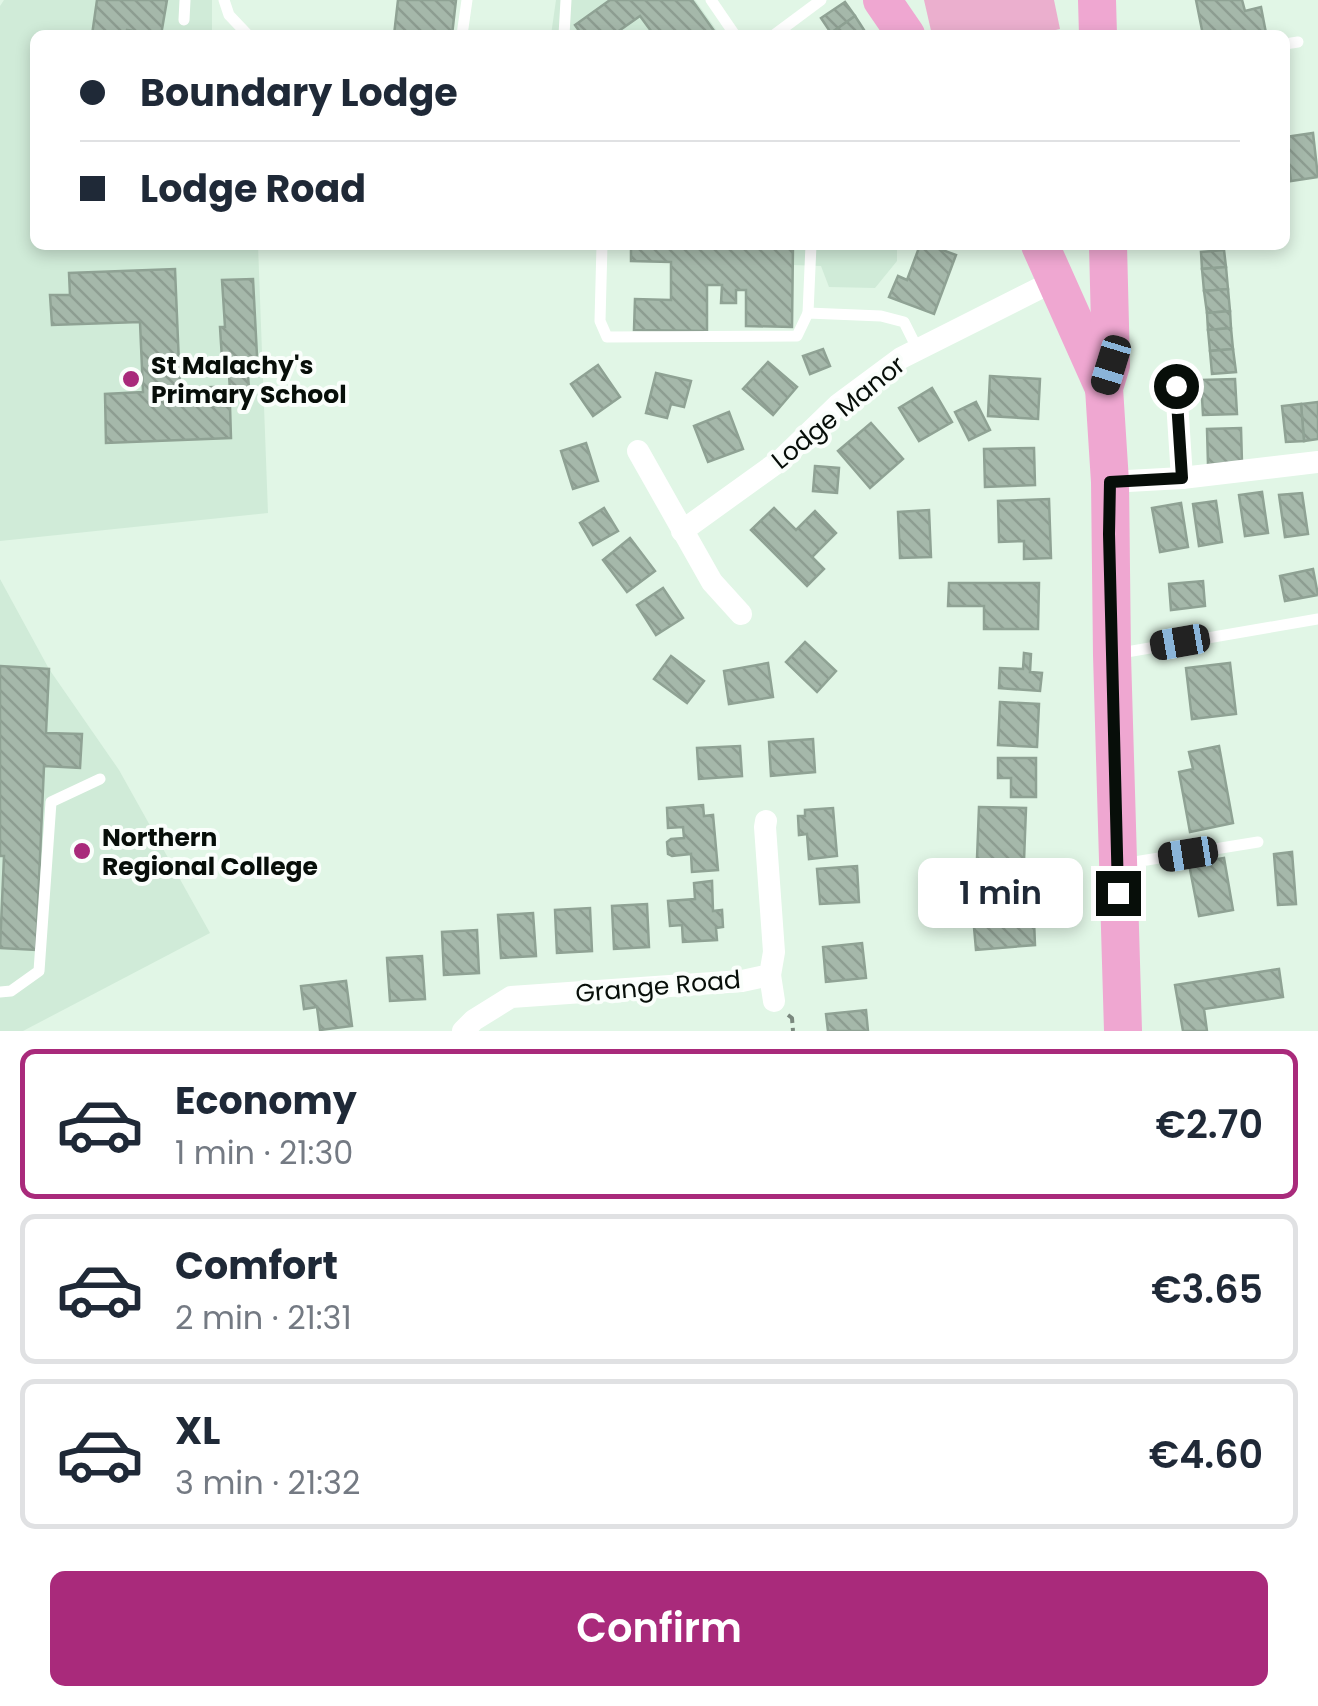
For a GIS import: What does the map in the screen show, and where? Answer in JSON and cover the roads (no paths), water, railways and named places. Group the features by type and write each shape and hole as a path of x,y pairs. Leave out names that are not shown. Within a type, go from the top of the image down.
{"main road":[{"path":"882,0 903,30"},
{"path":"1097,0 1098,30"},
{"path":"1042,250 1104,388 1110,482 1123,1031"},
{"path":"1056,280 1070,274 1085,260 1088,250"},
{"path":"1104,388 1111,365 1108,250"}],"street":[{"name":"Lodge Manor","path":"682,531 782,460 854,393 900,358 1056,280"},
{"path":"1176,386 1182,478"},
{"path":"638,451 712,582 741,614"},
{"path":"1110,482 1318,462"},
{"name":"Grange Road","path":"463,1031 511,997 742,981 770,975 774,952 766,821"},
{"path":"770,975 774,1001"}],"lane":[{"path":"184,20 185,0"},
{"path":"224,0 229,14 243,30"},
{"path":"463,30 467,0"},
{"path":"564,30 566,0"},
{"path":"711,0 732,30"},
{"path":"781,30 821,0"},
{"path":"602,250 600,321 607,336 797,336 808,314 810,250"},
{"path":"808,314 882,316 904,322 918,350"},
{"path":"1112,654 1318,619"},
{"path":"0,992 11,991 38,971 50,802 100,779"},
{"path":"1118,865 1258,842"}],"place":[{"name":"St Malachy's Primary School","path":"131,379"},
{"name":"Northern Regional College","path":"82,851"}]}
